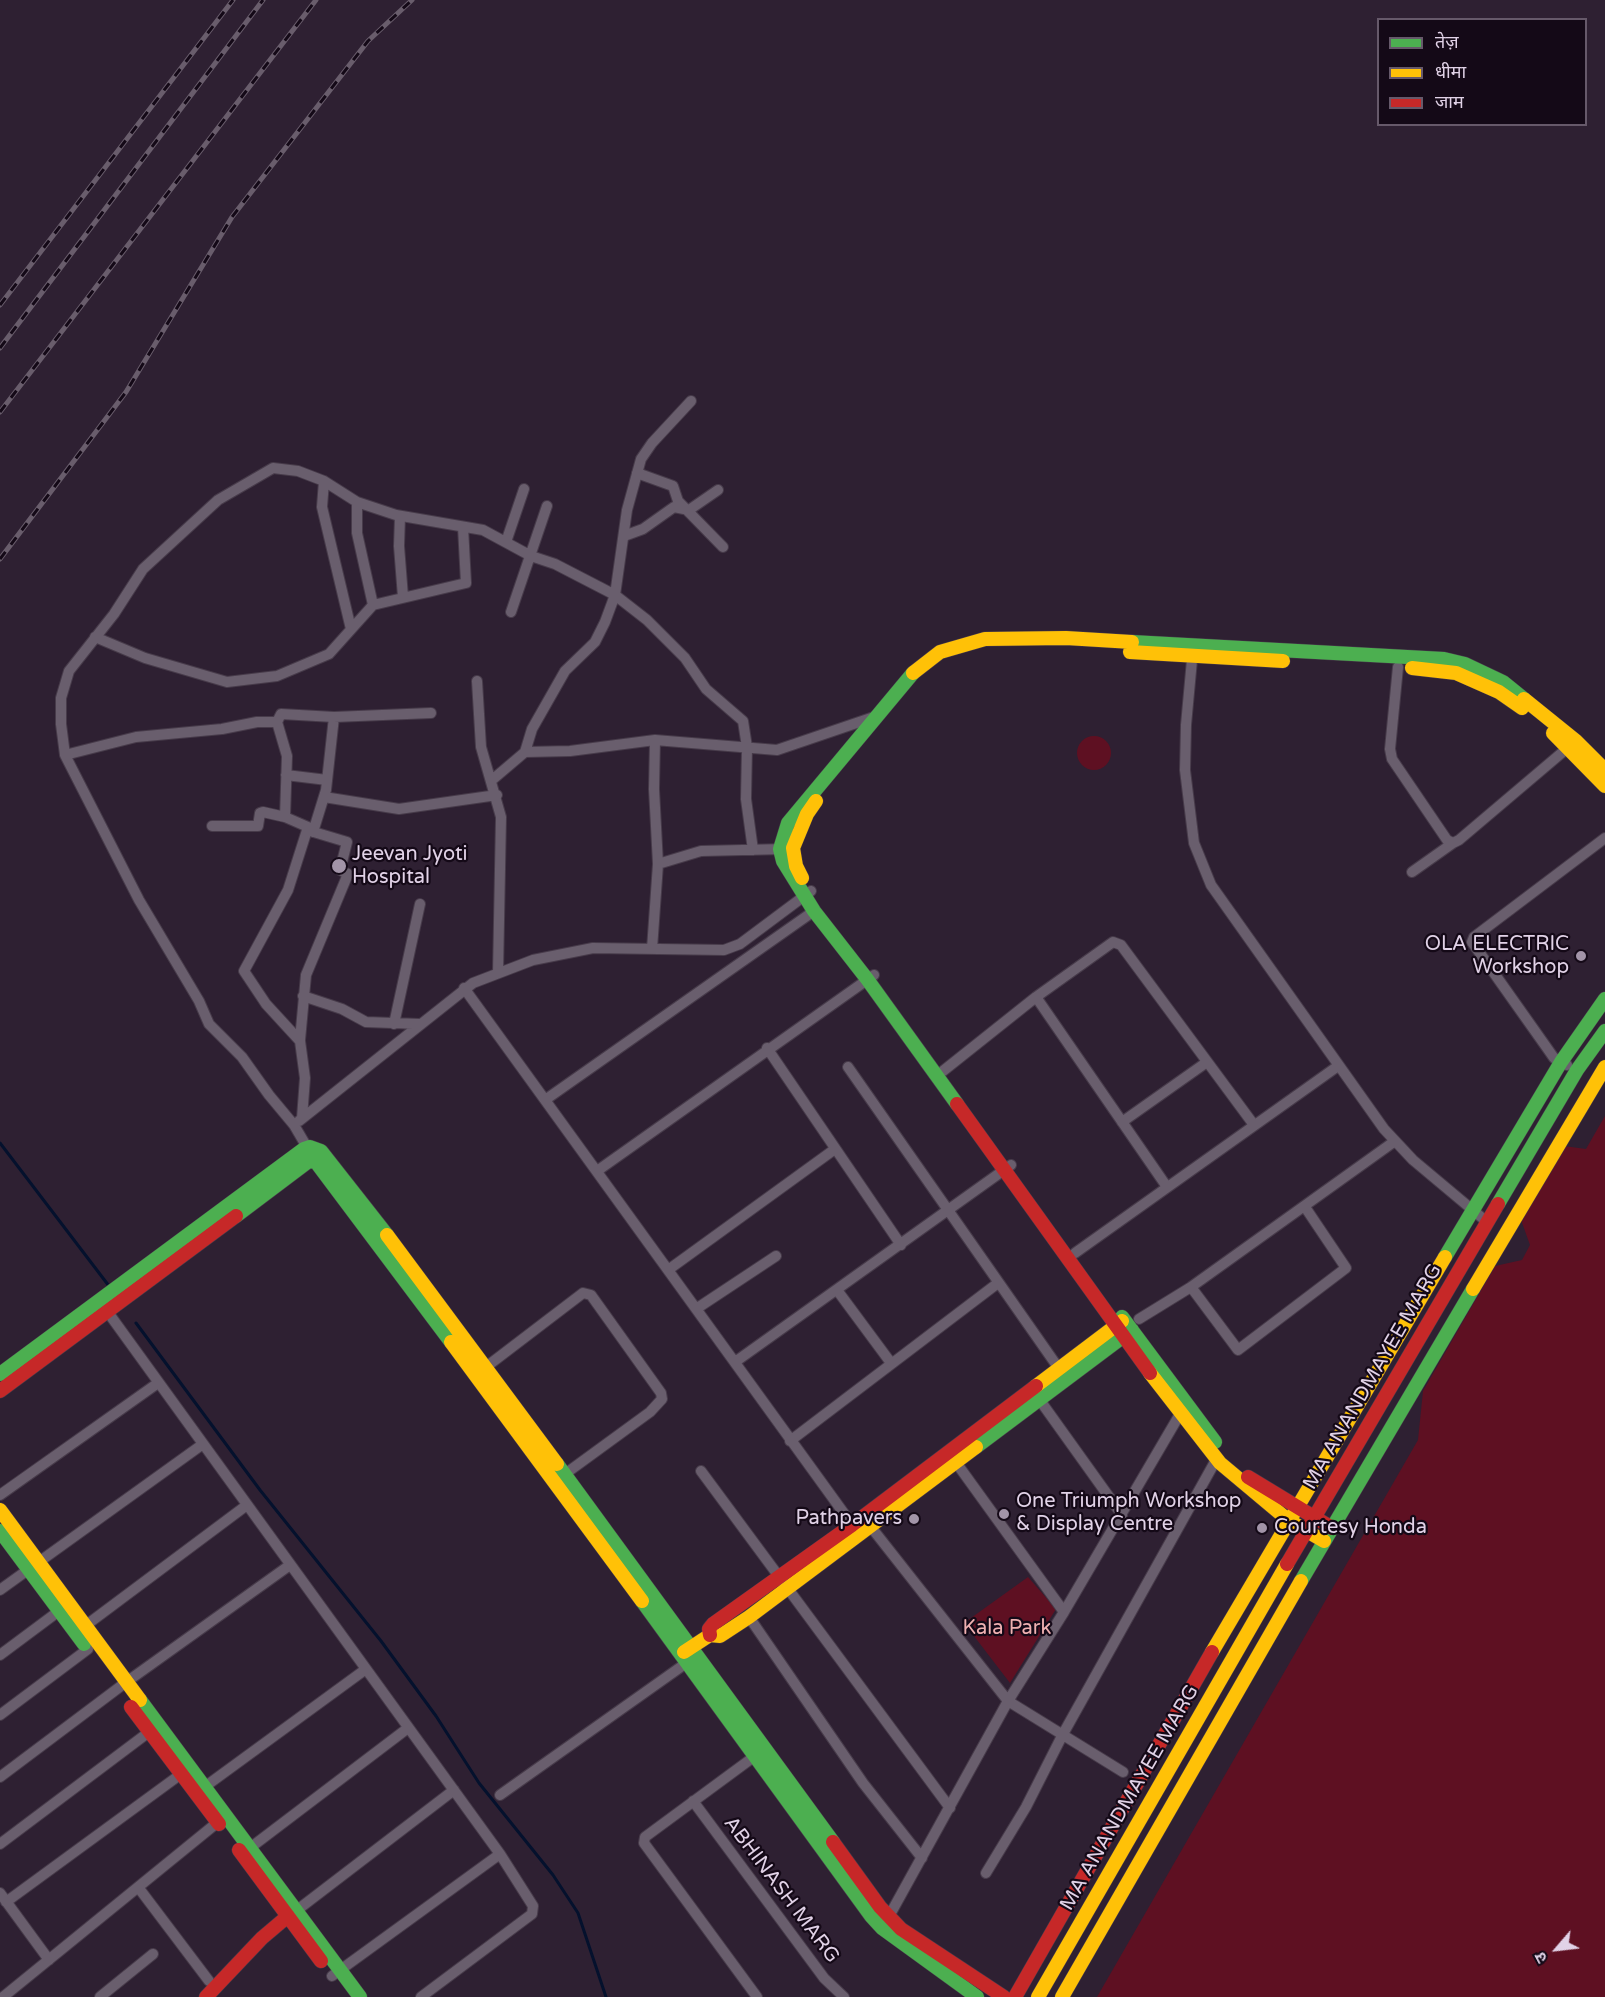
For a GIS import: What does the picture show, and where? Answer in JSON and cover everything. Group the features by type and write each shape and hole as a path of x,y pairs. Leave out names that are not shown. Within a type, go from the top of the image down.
{"street":[{"path":"492,780 525,752 532,729 565,671 598,636 615,595 637,472 645,451 691,401"},
{"path":"753,850 746,799 747,747 744,727 739,717 705,689 685,658 647,620 615,595 555,564 531,556 483,530 472,526 463,527 400,516 357,502 324,481 298,471 273,468 218,500 143,569 69,671 63,684 61,724 65,755 133,890 199,1001 209,1024 239,1053 268,1095 298,1122 307,1148 316,1162 689,1655 885,1922 902,1929 1004,1997"},
{"path":"637,472 673,486 676,498 685,509 723,547"},
{"path":"324,481 322,507 351,628"},
{"path":"506,542 524,489"},
{"path":"624,536 643,529 674,507 689,510 718,490"},
{"path":"357,502 357,533 373,605"},
{"path":"511,612 547,506"},
{"path":"400,516 399,546 403,597"},
{"path":"95,637 145,658 187,672 236,683 277,676 320,660 336,647 373,605 466,583 463,527"},
{"path":"787,850 818,798 885,713 940,652 985,639 1066,638 1193,651 1442,670 1476,681 1532,715 1605,770"},
{"path":"1193,651 1444,659 1465,664 1503,682 1572,744 1605,786"},
{"path":"1193,651 1185,770 1194,843 1211,885 1338,1066 1395,1141 1413,1160 1487,1222"},
{"path":"927,666 900,685 788,823 787,850 791,876 808,893 1007,1167 1225,1455 1261,1486 1296,1507 1324,1541"},
{"path":"1398,667 1390,749 1392,759 1447,840 1453,843"},
{"path":"477,681 481,747 501,817 502,889 498,973"},
{"path":"285,817 287,753 281,744 277,722 281,714 334,717 431,713"},
{"path":"300,1041 266,1004 244,971 288,890 324,797 334,717"},
{"path":"525,752 570,751 655,740 785,749 874,717"},
{"path":"65,755 136,737 222,729 257,722 277,722"},
{"path":"652,949 658,864 654,789 655,740"},
{"path":"1412,872 1453,843 1572,744"},
{"path":"286,775 327,780"},
{"path":"324,797 399,808 496,795"},
{"path":"212,826 258,826 262,812 285,817 306,825 310,831 348,843 340,870 348,874 306,975 300,1041 306,1078 298,1122"},
{"path":"1577,1070 1561,1062 1546,1048 1472,942 1474,937 1605,838"},
{"path":"658,864 700,851 787,850"},
{"path":"298,1122 464,988 498,973 545,957 593,948 679,951 731,948 808,893"},
{"path":"808,893 814,911 870,977 943,1071 1007,1167 1075,1253 1127,1326 1180,1414 1216,1460 1288,1520 1332,1528"},
{"path":"394,1024 420,904"},
{"path":"545,1100 814,911"},
{"path":"943,1071 1036,997 1109,943 1118,943 1254,1125"},
{"path":"597,1171 870,977"},
{"path":"464,988 790,1441 861,1529 1008,1701 1123,1772"},
{"path":"303,996 342,1009 366,1022 420,1024"},
{"path":"1036,997 1167,1187"},
{"path":"1015,1997 1288,1520 1561,1062 1605,999"},
{"name":"MA ANANDMAYEE MARG","path":"1038,1997 1487,1222 1577,1070 1605,1031"},
{"path":"767,1048 901,1245"},
{"path":"1122,1122 1207,1062"},
{"path":"1075,1253 1338,1066"},
{"path":"848,1067 1062,1373"},
{"name":"MA ANANDMAYEE MARG","path":"1062,1997 1324,1541 1605,1067"},
{"path":"861,1529 1062,1373 1127,1326 1191,1287 1395,1141"},
{"path":"0,1374 307,1148 316,1148 329,1158 565,1474 755,1756 885,1922 977,1997"},
{"path":"668,1270 835,1149"},
{"path":"0,1391 309,1161 316,1162"},
{"path":"735,1362 948,1212 1007,1167"},
{"path":"1191,1287 1238,1350 1346,1268 1305,1207"},
{"path":"696,1309 776,1256"},
{"path":"790,1441 998,1283"},
{"path":"837,1290 891,1364"},
{"path":"486,1367 583,1293 591,1296 662,1399 650,1412 565,1474"},
{"path":"107,1311 500,1854 533,1906 532,1914 421,1997"},
{"path":"710,1635 709,1629 713,1624 784,1582 861,1529 1039,1399 1062,1373"},
{"path":"0,1495 158,1383"},
{"path":"1039,1399 1122,1515"},
{"path":"885,1922 1008,1701 1064,1612 1180,1414"},
{"path":"0,1590 203,1444"},
{"path":"986,1873 1026,1807 1063,1734 1216,1460"},
{"path":"955,1461 1064,1612"},
{"path":"701,1472 950,1808"},
{"path":"80,1630 247,1505"},
{"path":"0,1510 59,1611 80,1630 88,1649 121,1686 149,1732 181,1774 200,1790 218,1822 246,1851"},
{"path":"0,1531 34,1566 336,1973 360,1997"},
{"path":"0,1777 121,1686 290,1565"},
{"path":"501,1795 689,1655 710,1635 720,1636 748,1617 784,1582"},
{"path":"0,1655 59,1611"},
{"path":"748,1617 863,1783 922,1858"},
{"path":"0,1715 88,1649"},
{"path":"200,1790 366,1669"},
{"path":"246,1851 408,1728"},
{"path":"0,1844 149,1732"},
{"path":"755,1756 645,1837 644,1843 757,1997"},
{"path":"49,1960 3,1898 181,1774"},
{"path":"206,1997 262,1938 454,1790"},
{"name":"ABHINASH MARG","path":"693,1801 824,1978 844,1997"},
{"path":"3,1997 218,1822"},
{"path":"336,1973 500,1854"},
{"path":"138,1887 209,1981"},
{"path":"195,1997 250,1942 262,1938"},
{"path":"100,1997 153,1954"},
{"path":"336,1973 348,1997"}],"green space":[{"path":"1094,736 1106,741 1111,753 1106,765 1094,770 1082,765 1077,753 1082,741"},
{"path":"1605,1116 1605,1997 1097,1997 1418,1440 1423,1391 1495,1266 1522,1260 1530,1245 1520,1217 1564,1146 1586,1149"},
{"name":"Kala Park","path":"1028,1577 1056,1609 1010,1683 964,1623"}],"waterway":[{"path":"0,1143 109,1286"},
{"path":"136,1323 260,1490 381,1641 436,1716 479,1783 553,1875 578,1913 606,1997"}],"railway":[{"path":"0,305 233,0"},
{"path":"0,348 263,0"},
{"path":"0,412 316,0"},
{"path":"0,559 126,392 232,217 368,41 412,0"}],"traffic: fast":[{"path":"1132,642 1444,659 1465,664 1503,682 1524,699"},
{"path":"913,673 788,823 780,849 783,861 814,911 867,979 957,1104"},
{"path":"1445,1257 1561,1062 1605,999"},
{"path":"1498,1204 1577,1070 1605,1031"},
{"path":"0,1374 304,1149 310,1147 321,1151 387,1235"},
{"path":"236,1216 309,1161 316,1162 451,1342"},
{"path":"1301,1581 1473,1289"},
{"path":"1122,1317 1215,1442"},
{"path":"976,1447 1132,1330"},
{"path":"557,1464 833,1842"},
{"path":"0,1531 84,1644"},
{"path":"642,1601 871,1916 882,1928 977,1997"},
{"path":"140,1700 360,1997"}],"traffic: slow":[{"path":"913,673 940,652 985,639 1066,638 1132,642"},
{"path":"1130,652 1283,661"},
{"path":"1412,668 1456,673 1499,692 1522,708"},
{"path":"1524,699 1576,741 1605,770"},
{"path":"1553,733 1605,786"},
{"path":"802,878 796,866 793,848 807,814 816,801"},
{"path":"1473,1289 1605,1067"},
{"path":"387,1235 557,1464"},
{"path":"1212,1652 1445,1257"},
{"path":"1036,1386 1122,1321"},
{"path":"451,1342 642,1601"},
{"path":"1150,1373 1220,1463 1288,1520 1324,1541"},
{"path":"684,1652 710,1635 720,1636 749,1617 976,1447"},
{"path":"0,1510 140,1700"},
{"path":"1038,1997 1287,1564"},
{"path":"1062,1997 1301,1581"}],"traffic: jam":[{"path":"957,1104 1150,1373"},
{"path":"1287,1564 1498,1204"},
{"path":"0,1391 236,1216"},
{"path":"710,1635 709,1629 713,1624 852,1525 1036,1386"},
{"path":"1248,1477 1332,1528"},
{"path":"1015,1997 1212,1652"},
{"path":"131,1707 219,1824"},
{"path":"833,1842 880,1907 901,1929 1004,1997"},
{"path":"239,1850 321,1961"},
{"path":"206,1997 262,1938 288,1916"}],"place":[{"name":"Jeevan Jyoti Hospital","path":"339,866"},
{"name":"OLA ELECTRIC Workshop","path":"1581,956"},
{"name":"One Triumph Workshop & Display Centre","path":"1004,1514"},
{"name":"Pathpavers","path":"914,1519"},
{"name":"Courtesy Honda","path":"1262,1528"}]}
